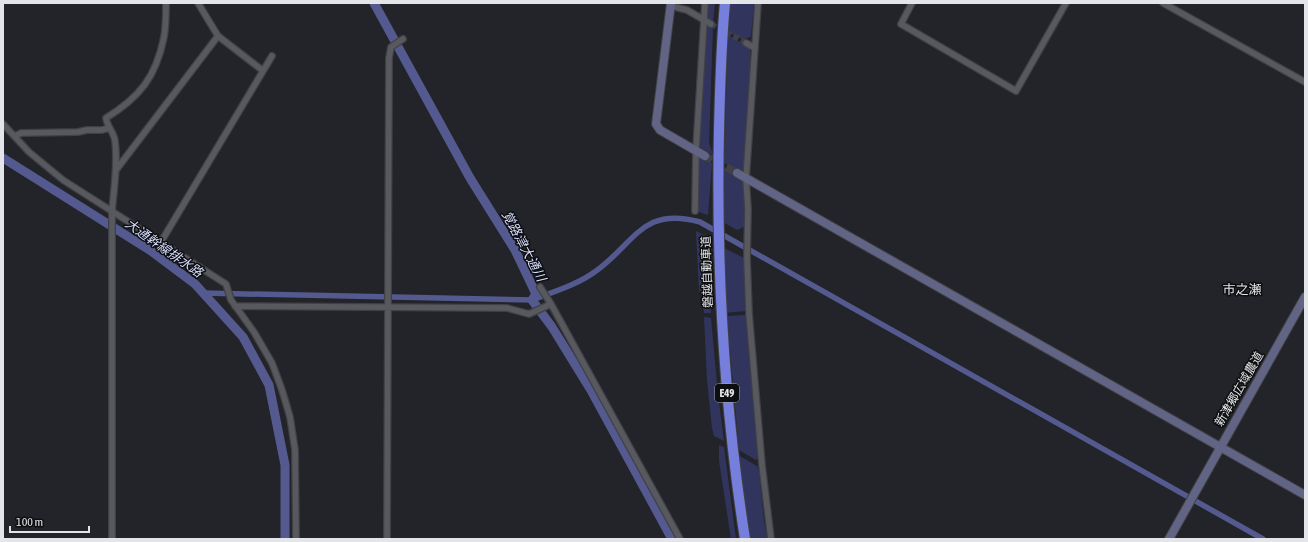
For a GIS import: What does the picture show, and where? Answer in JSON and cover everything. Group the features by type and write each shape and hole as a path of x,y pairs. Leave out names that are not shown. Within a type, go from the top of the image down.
{"highway":[{"name":"磐越自動車道","path":"724,3 719,105 718,219 721,295 733,452 746,539"}],"street":[{"path":"112,539 112,241 116,170 115,138 106,124 106,118 123,108 137,95 153,73 164,36 166,3"},
{"path":"198,3 218,36 262,70"},
{"path":"695,211 696,150 705,3"},
{"path":"758,3 746,179 748,209 749,313 762,466 771,539"},
{"path":"912,3 900,24 1016,91 1066,3"},
{"path":"1163,3 1305,82"},
{"path":"705,156 660,130 656,124 671,4 687,10 711,24"},
{"path":"116,170 218,36"},
{"path":"388,539 389,58 391,47 401,40"},
{"path":"746,43 755,48"},
{"path":"161,242 262,70 272,56"},
{"path":"3,124 29,152 63,180 226,284 231,300 259,340 272,363 290,417 295,450 296,539"},
{"path":"15,136 22,133 78,132 109,128"},
{"path":"737,173 1305,495"},
{"path":"540,287 548,304 680,539"},
{"name":"新津郷広域農道","path":"1168,539 1305,297"},
{"path":"235,306 507,308 529,314 548,304"}],"shaded area":[{"path":"706,3 715,3 713,23 704,18"},
{"path":"730,3 754,3 751,36 748,38 742,39 728,32"},
{"path":"704,21 713,27 709,143 713,155 700,146"},
{"path":"728,35 750,48 751,68 745,167 742,170 735,169 724,163"},
{"path":"698,156 712,163 708,215 696,211"},
{"path":"724,168 745,181 744,227 737,230 723,222 721,212"},
{"path":"696,231 707,237 711,313 704,313 703,298 699,290"},
{"path":"722,247 744,258 745,311 725,313"},
{"path":"746,315 759,456 756,460 739,450 727,316"},
{"path":"704,317 711,318 724,441 714,436 712,428 707,381"},
{"path":"719,445 724,447 736,539 731,539 719,461"},
{"path":"738,455 757,466 767,539 749,539"}],"waterway":[{"name":"覚路津大通川","path":"374,3 470,178 515,250 536,294 532,300 552,327 592,392 672,539"},
{"name":"大通幹線排水路","path":"3,158 151,251 195,284 243,337 269,385 285,465 285,539"},
{"path":"203,293 532,300 565,288 589,276 609,260 641,230 652,223 665,219 680,218 700,222 1263,539"}],"tunnel":[{"path":"711,24 746,43"},
{"path":"705,156 737,173"}],"district":[{"name":"市之瀬","path":"1242,289"}]}
